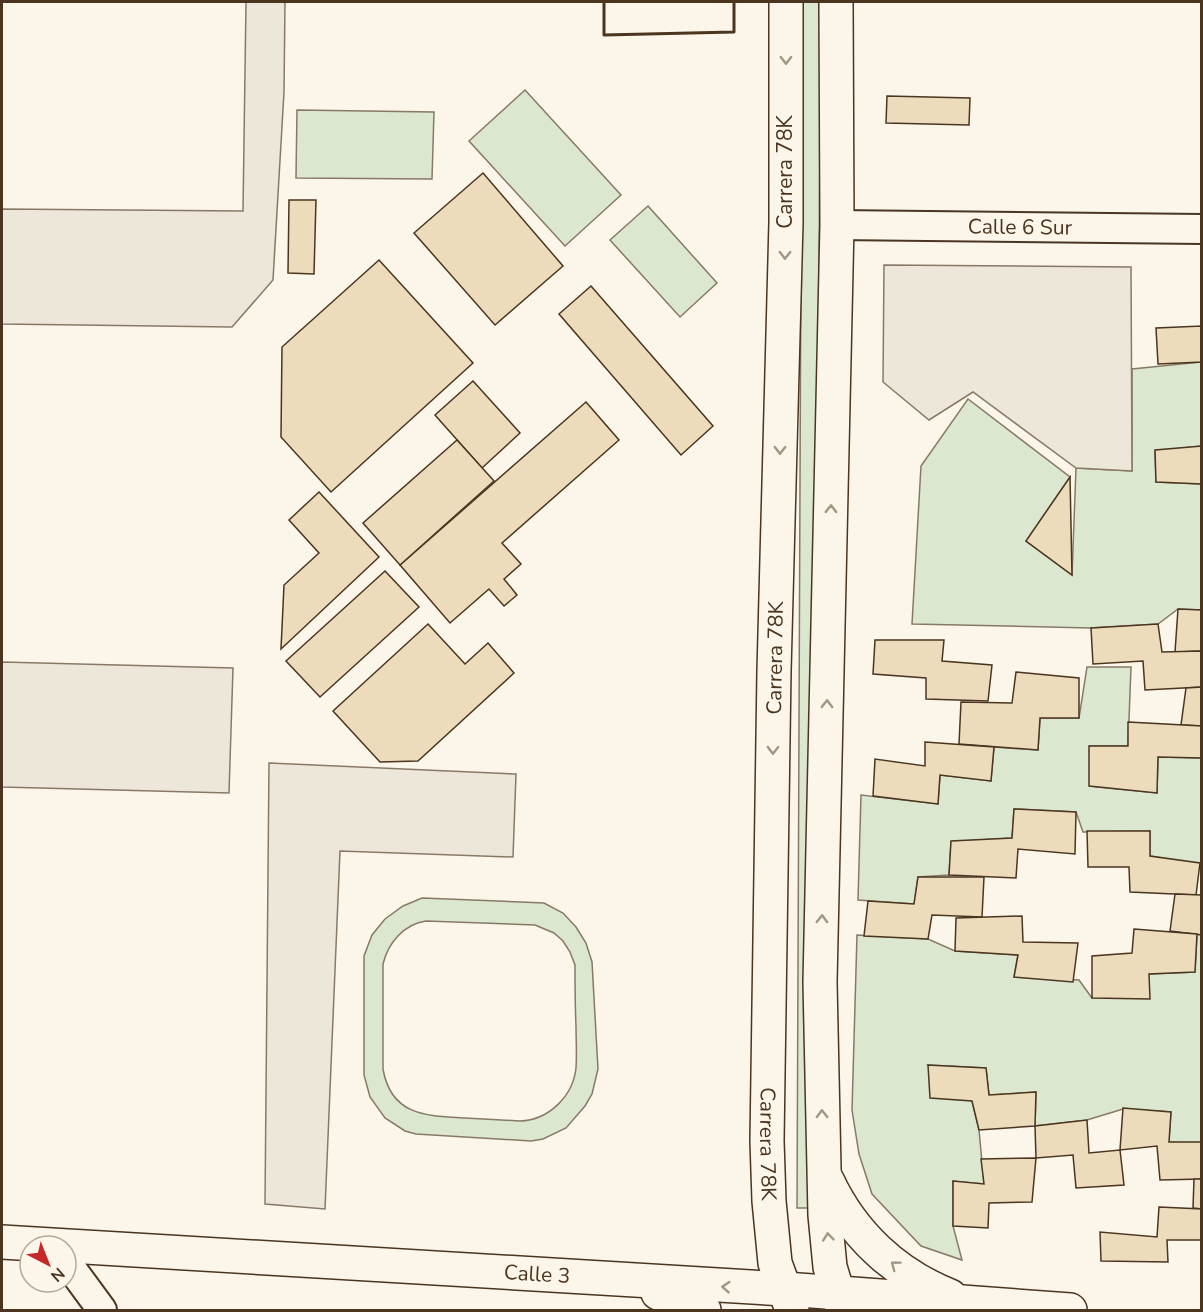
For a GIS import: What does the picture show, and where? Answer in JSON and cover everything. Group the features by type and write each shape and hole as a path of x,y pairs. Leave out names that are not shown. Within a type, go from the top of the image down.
{"main road":[{"name":"Carrera 78K","path":"786,2 786,222 774,671 767,1141 769,1202 776,1263 788,1300"},
{"path":"836,2 837,225 820,970 823,1173 830,1267 840,1302"},
{"path":"823,1173 845,1214 860,1235 903,1271 933,1289 965,1302"},
{"name":"Calle 3","path":"2,1242 18,1243"},
{"name":"Calle 3","path":"78,1247 595,1278 788,1300 965,1302 1070,1311"},
{"path":"595,1278 638,1287 681,1300 704,1311"}],"street":[{"name":"Calle 6 Sur","path":"837,225 1202,229"},
{"path":"78,1278 102,1311"}],"green space":[{"path":"802,2 821,2 812,1208 797,1208"},
{"path":"525,90 621,195 565,246 469,141"},
{"path":"297,110 434,112 432,179 296,178"},
{"path":"648,206 717,283 680,317 610,240"},
{"path":"1201,362 1201,446 1155,451 1156,482 1201,484 1201,610 1178,609 1158,624 1091,628 912,624 921,466 968,399 1070,477 1026,541 1072,575 1076,468 1132,471 1132,369"},
{"path":"1087,667 1131,667 1128,746 1090,746 1090,786 1157,793 1158,757 1201,758 1201,865 1150,856 1150,831 1083,832 1076,812 1014,809 1012,838 951,842 949,875 918,877 914,904 858,900 861,795 938,804 940,775 991,781 994,747 1038,750 1040,718 1079,718"},
{"path":"422,898 544,903 563,913 576,927 586,943 592,962 598,1069 592,1094 566,1128 543,1139 531,1141 416,1134 405,1131 385,1118 370,1097 364,1075 364,956 372,935 385,919 403,906","holes":["426,921 535,925 554,933 563,941 575,965 576,1068 565,1097 558,1105 541,1116 520,1121 437,1116 424,1114 402,1105 387,1085 383,1069 383,964 393,942 404,930"]},
{"path":"1197,934 1201,935 1201,1144 1169,1142 1171,1112 1123,1109 1087,1120 1035,1126 1036,1092 989,1095 986,1068 928,1065 972,1101 979,1130 984,1184 953,1181 953,1226 962,1260 921,1246 872,1194 859,1154 852,1110 857,935 928,939 955,951 1018,955 1014,977 1079,980 1092,998 1149,974 1195,972"}],"shaded area":[{"path":"246,2 285,2 284,92 273,280 232,327 2,324 2,209 243,211"},
{"path":"884,265 1131,267 1132,471 1076,468 973,392 929,420 883,382"},
{"path":"2,662 233,668 229,793 2,787"},
{"path":"269,763 516,774 513,857 340,851 325,1209 265,1204"}],"building":[{"path":"887,96 970,98 969,125 886,123"},
{"path":"483,173 563,266 495,325 414,233"},
{"path":"289,200 316,200 314,274 288,273"},
{"path":"379,260 473,363 331,492 281,437 282,347"},
{"path":"591,286 713,426 681,455 559,314"},
{"path":"1202,326 1202,362 1158,364 1156,328"},
{"path":"473,381 520,433 482,468 435,415"},
{"path":"586,402 619,440 502,543 521,564 504,579 517,595 504,606 489,589 450,623 400,565"},
{"path":"457,440 494,481 400,565 363,523"},
{"path":"1202,446 1202,484 1156,482 1155,450"},
{"path":"1070,477 1072,575 1026,541"},
{"path":"319,492 379,557 281,649 284,585 319,553 289,520"},
{"path":"385,571 419,607 320,697 286,661"},
{"path":"1178,609 1202,610 1202,651 1175,652"},
{"path":"428,624 465,664 488,643 514,673 418,761 380,762 333,711"},
{"path":"1158,624 1162,652 1202,651 1202,687 1145,690 1143,661 1093,664 1091,628"},
{"path":"875,640 944,640 942,661 992,665 988,701 926,699 926,678 873,674"},
{"path":"1016,672 1079,678 1079,718 1040,718 1038,750 959,744 961,702 1012,703"},
{"path":"1202,687 1202,726 1181,725 1186,688"},
{"path":"1128,722 1202,726 1202,758 1158,757 1157,793 1089,786 1089,746 1128,746"},
{"path":"925,742 994,747 991,781 940,775 938,804 873,796 875,759 925,766"},
{"path":"1014,809 1076,812 1075,854 1018,849 1016,878 949,875 951,841 1012,838"},
{"path":"1087,831 1150,831 1150,856 1200,863 1196,895 1130,892 1129,867 1088,867"},
{"path":"918,877 984,877 982,917 932,915 928,939 864,936 868,901 914,904"},
{"path":"1175,894 1202,895 1202,935 1170,931"},
{"path":"1022,916 1023,942 1078,943 1073,982 1014,977 1018,955 955,951 956,918"},
{"path":"1134,929 1197,934 1195,972 1149,974 1150,999 1092,998 1092,956 1132,953"},
{"path":"928,1065 986,1068 989,1095 1036,1092 1035,1126 979,1130 972,1101 930,1098"},
{"path":"1123,1108 1171,1112 1169,1142 1202,1142 1202,1179 1160,1180 1157,1146 1120,1150"},
{"path":"1087,1120 1089,1153 1120,1150 1124,1185 1076,1188 1073,1155 1036,1158 1035,1126"},
{"path":"1036,1158 1032,1202 989,1203 988,1228 953,1226 953,1181 984,1184 981,1159"},
{"path":"1194,1179 1202,1179 1202,1209 1193,1208"},
{"path":"1159,1207 1202,1209 1202,1240 1167,1240 1168,1262 1101,1261 1100,1232 1157,1237"}],"wall":[{"path":"604,2 604,35 734,32 734,2"}]}
